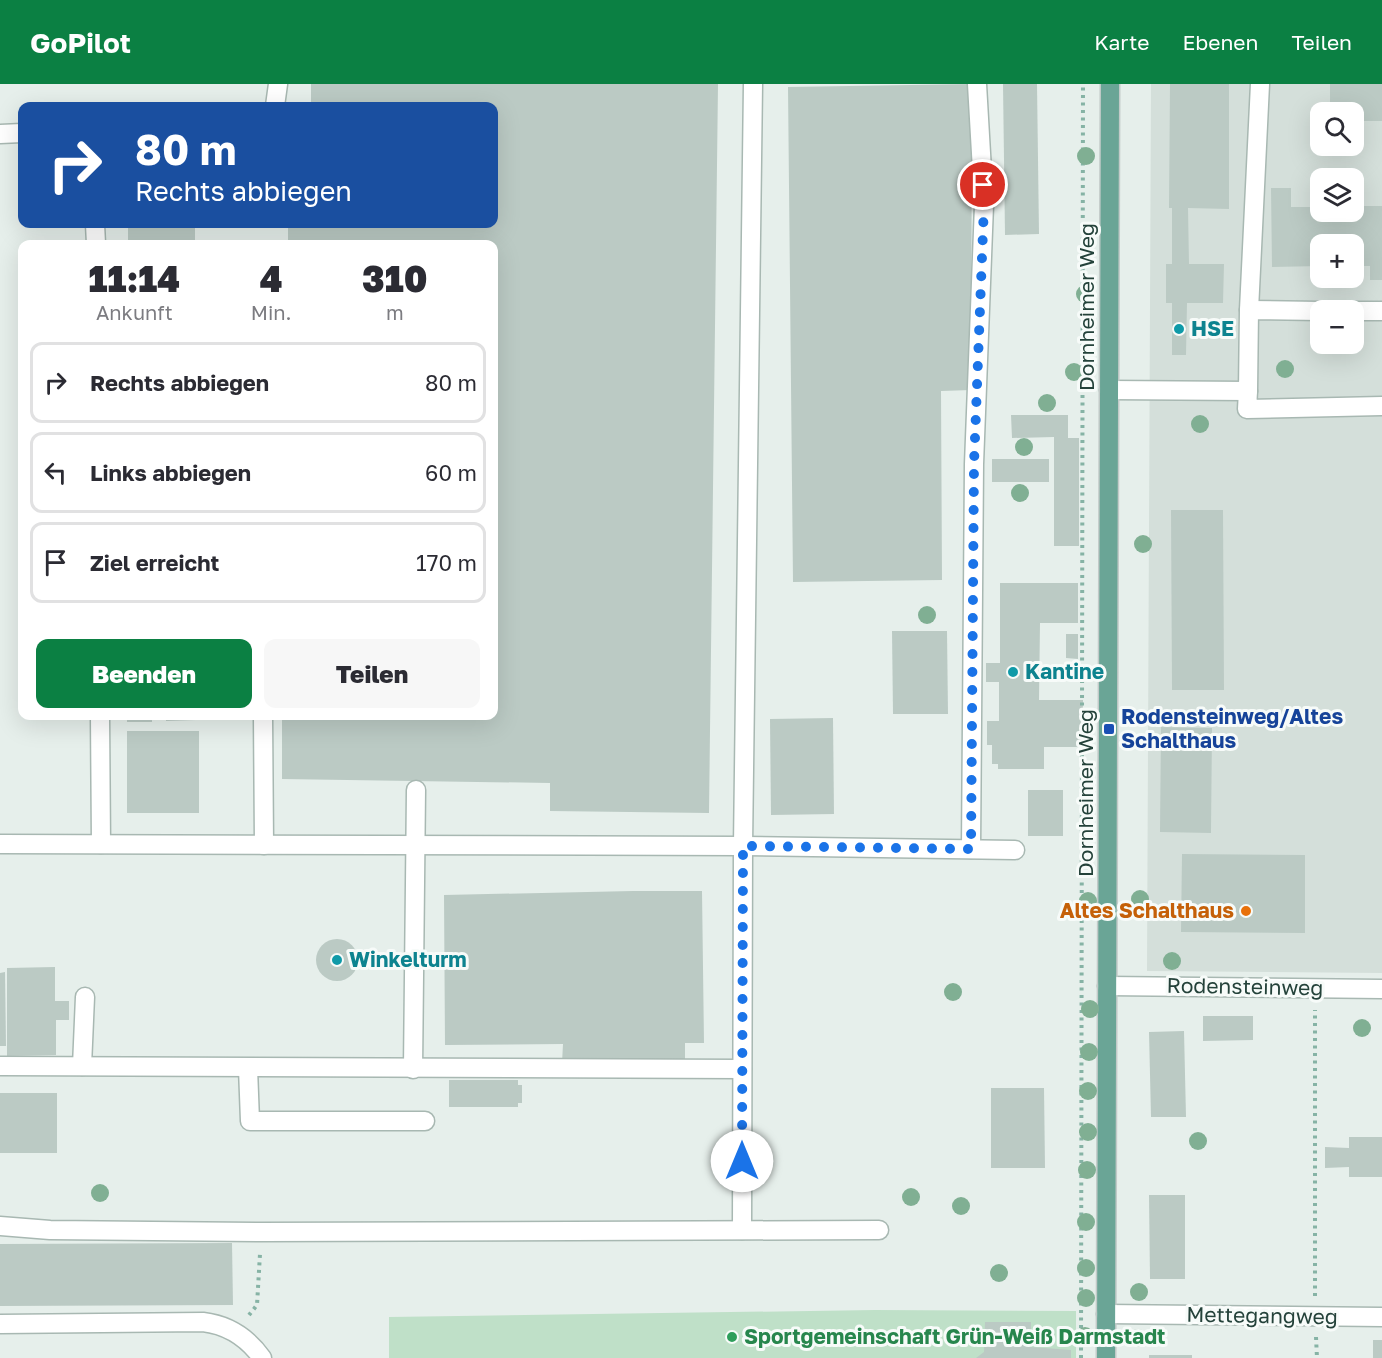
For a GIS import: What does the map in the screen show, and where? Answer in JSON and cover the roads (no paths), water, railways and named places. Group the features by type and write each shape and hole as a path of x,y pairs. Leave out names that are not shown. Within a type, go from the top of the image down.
{"main road":[{"name":"Dornheimer Weg","path":"1106,1358 1110,84"}],"street":[{"path":"276,102 278,84"},
{"path":"742,1230 743,846 753,84"},
{"path":"971,849 974,464 984,205 977,84"},
{"path":"1260,84 1249,310 1247,409 1382,406"},
{"path":"0,134 18,134"},
{"path":"1249,310 1310,311"},
{"path":"1364,311 1382,312"},
{"path":"1109,390 1248,392"},
{"path":"100,720 101,844"},
{"path":"262,720 264,845"},
{"path":"413,1069 416,790"},
{"path":"0,844 743,846 1015,850"},
{"name":"Rodensteinweg","path":"1107,986 1382,989"},
{"path":"82,1066 85,997"},
{"path":"0,1066 742,1069"},
{"path":"248,1068 250,1121 425,1121"},
{"path":"0,1226 50,1230 261,1232 879,1230"},
{"name":"Mettegangweg","path":"1106,1314 1382,1317"},
{"path":"0,1324 218,1324 235,1332 255,1348 262,1358"}],"place":[{"name":"HSE","path":"1179,329"},
{"name":"Kantine","path":"1013,672"},
{"name":"Rodensteinweg/Altes Schalthaus","path":"1109,729"},
{"name":"Altes Schalthaus","path":"1246,911"},
{"name":"Winkelturm","path":"337,960"},
{"name":"Sportgemeinschaft Grün-Weiß Darmstadt","path":"732,1337"}]}
